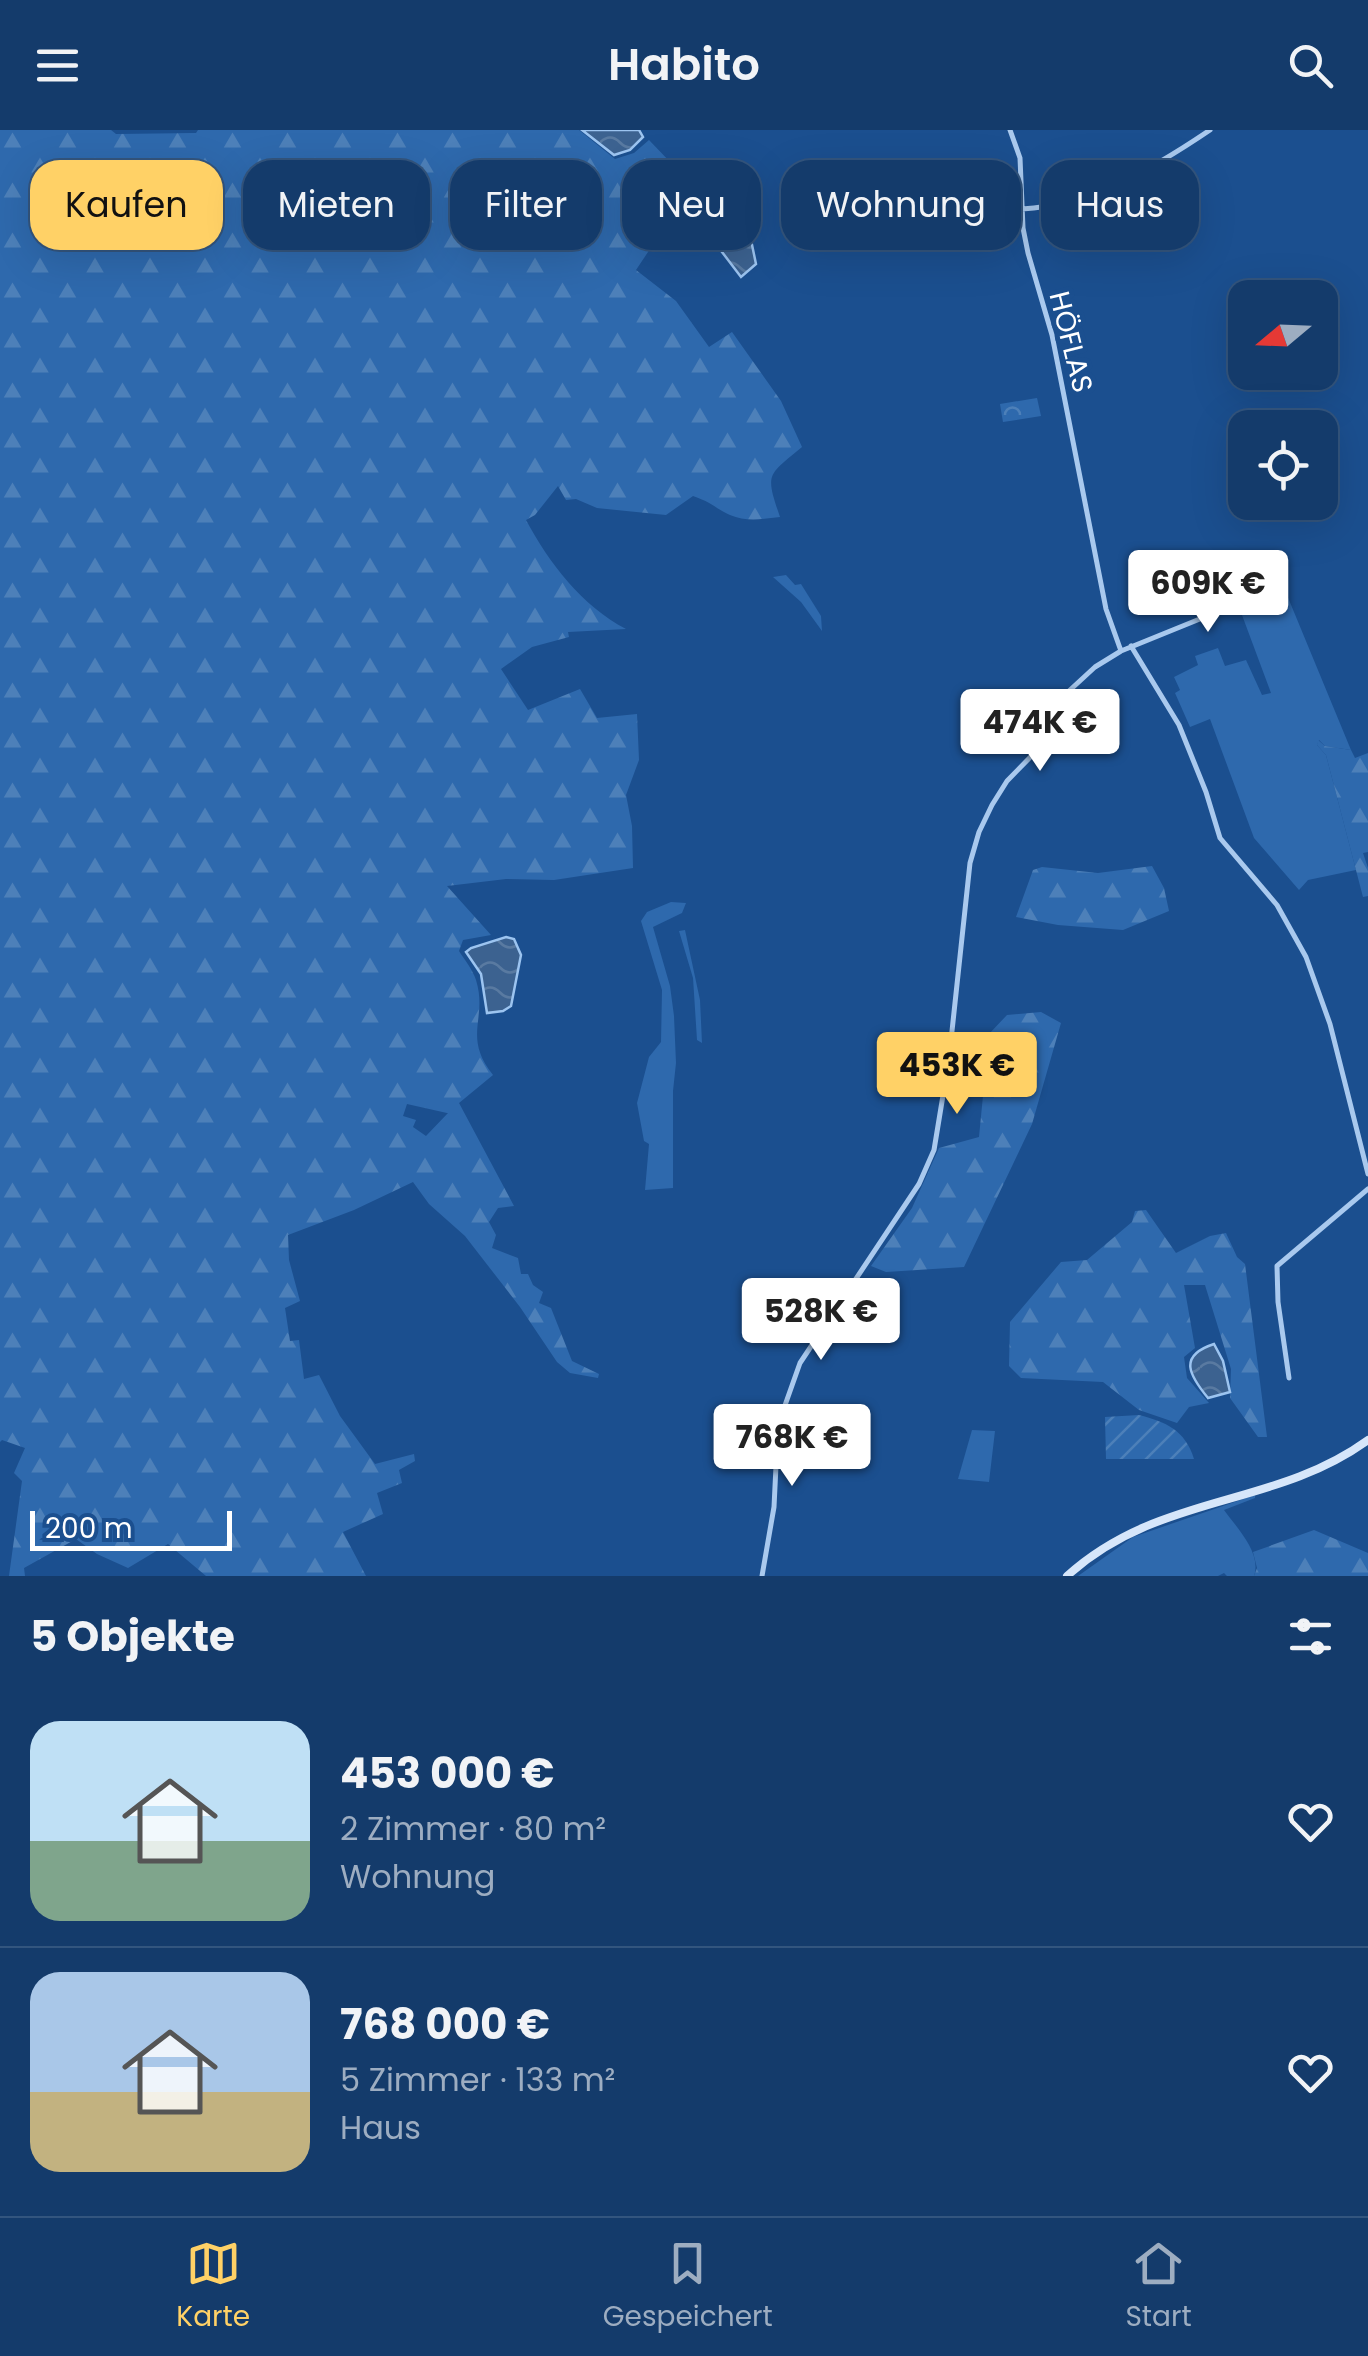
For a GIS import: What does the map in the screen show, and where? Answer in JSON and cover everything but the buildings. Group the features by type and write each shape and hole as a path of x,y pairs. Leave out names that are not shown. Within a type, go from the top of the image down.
{"street":[{"name":"HÖFLAS","path":"1010,130 1020,158 1028,253 1052,335 1106,609 1121,650"},
{"path":"1022,209 1061,204 1148,169 1210,130"},
{"path":"762,1576 774,1507 778,1425 787,1394 800,1363 918,1184 934,1150 949,1059 970,863 992,804 1048,739 1057,702 1070,688 1121,650 1240,603 1281,579"},
{"path":"1131,646 1179,725 1220,838 1277,905 1306,957 1330,1024 1368,1174"},
{"path":"997,722 1017,724 1051,716"},
{"path":"1289,1378 1277,1268 1286,1255 1368,1189"},
{"path":"1067,1576 1122,1535 1155,1520 1304,1475 1333,1463 1368,1440"}],"green space":[{"path":"0,130 111,130 116,134 198,130 579,130 615,159 634,153 649,140 668,160 622,160 622,250 649,250 636,270 676,301 709,347 732,332 781,401 802,447 772,476 772,492 780,517 736,517 693,496 666,515 597,508 576,499 566,500 558,486 535,515 526,520 568,582 595,608 626,629 568,632 569,637 532,647 501,669 528,710 580,689 597,718 637,714 639,760 626,795 632,826 633,868 554,880 506,879 447,886 491,935 463,940 459,951 476,980 477,1038 493,1075 459,1103 514,1206 498,1208 489,1222 496,1235 492,1248 518,1258 521,1274 528,1274 533,1285 543,1292 539,1303 551,1308 572,1361 599,1374 598,1378 570,1373 557,1362 465,1236 429,1204 413,1182 288,1235 289,1260 300,1301 285,1308 290,1341 299,1340 304,1379 319,1375 340,1416 375,1464 414,1454 415,1461 399,1470 402,1483 377,1493 383,1514 343,1532 366,1576 206,1576 168,1544 128,1568 76,1539 24,1568 25,1576 9,1576 22,1481 14,1473 25,1448 2,1440","holes":["407,1104 448,1113 426,1136 413,1127 416,1120 403,1116"]},
{"path":"1037,398 1041,416 1003,422 1000,404"},
{"path":"786,575 795,585 801,584 821,616 822,631 801,602 773,577"},
{"path":"1282,583 1351,750 1325,746 1319,740 1317,745 1326,755 1356,870 1308,880 1299,890 1254,838 1210,719 1190,727 1175,693 1180,690 1174,677 1198,665 1195,656 1218,648 1225,666 1246,660 1262,695 1271,693 1239,607"},
{"path":"1318,740 1325,746 1351,750 1355,758 1368,753 1368,852 1363,853 1368,868 1368,896 1363,897 1326,755 1317,745"},
{"path":"1152,866 1164,888 1169,911 1123,930 1016,917 1033,870 1042,867 1098,873"},
{"path":"671,902 686,903 682,913 653,927 674,1016 673,1188 645,1190 649,1144 644,1141 637,1103 649,1057 661,1042 662,990 641,921 647,912"},
{"path":"685,930 700,1000 702,1043 697,1040 693,978 679,931"},
{"path":"1041,1012 1061,1023 1032,1124 964,1267 886,1272 871,1266 912,1208 939,1148 979,1137 989,1034 1007,1015"},
{"path":"1146,1210 1176,1253 1210,1236 1226,1233 1237,1257 1245,1264 1267,1437 1258,1437 1230,1398 1231,1369 1205,1285 1184,1285 1195,1348 1184,1357 1187,1378 1209,1403 1189,1407 1177,1423 1139,1410 1103,1382 1021,1378 1009,1366 1010,1322 1061,1262 1087,1260 1132,1222 1135,1211"},
{"path":"1139,1415 1180,1434 1194,1459 1106,1459 1105,1417"},
{"path":"972,1430 995,1431 989,1482 958,1479"},
{"path":"1255,1495 1224,1510 1251,1550 1256,1567 1254,1576 1078,1576 1133,1537"},
{"path":"1314,1530 1368,1553 1368,1576 1254,1576 1257,1568 1253,1552"}],"water":[{"path":"582,130 639,130 643,137 630,150 614,155"},
{"path":"720,250 753,250 756,264 741,277"},
{"path":"506,937 514,939 521,955 511,1006 487,1013 481,974 466,952"},
{"path":"1214,1344 1223,1361 1230,1392 1208,1398 1190,1367 1195,1354"}]}
